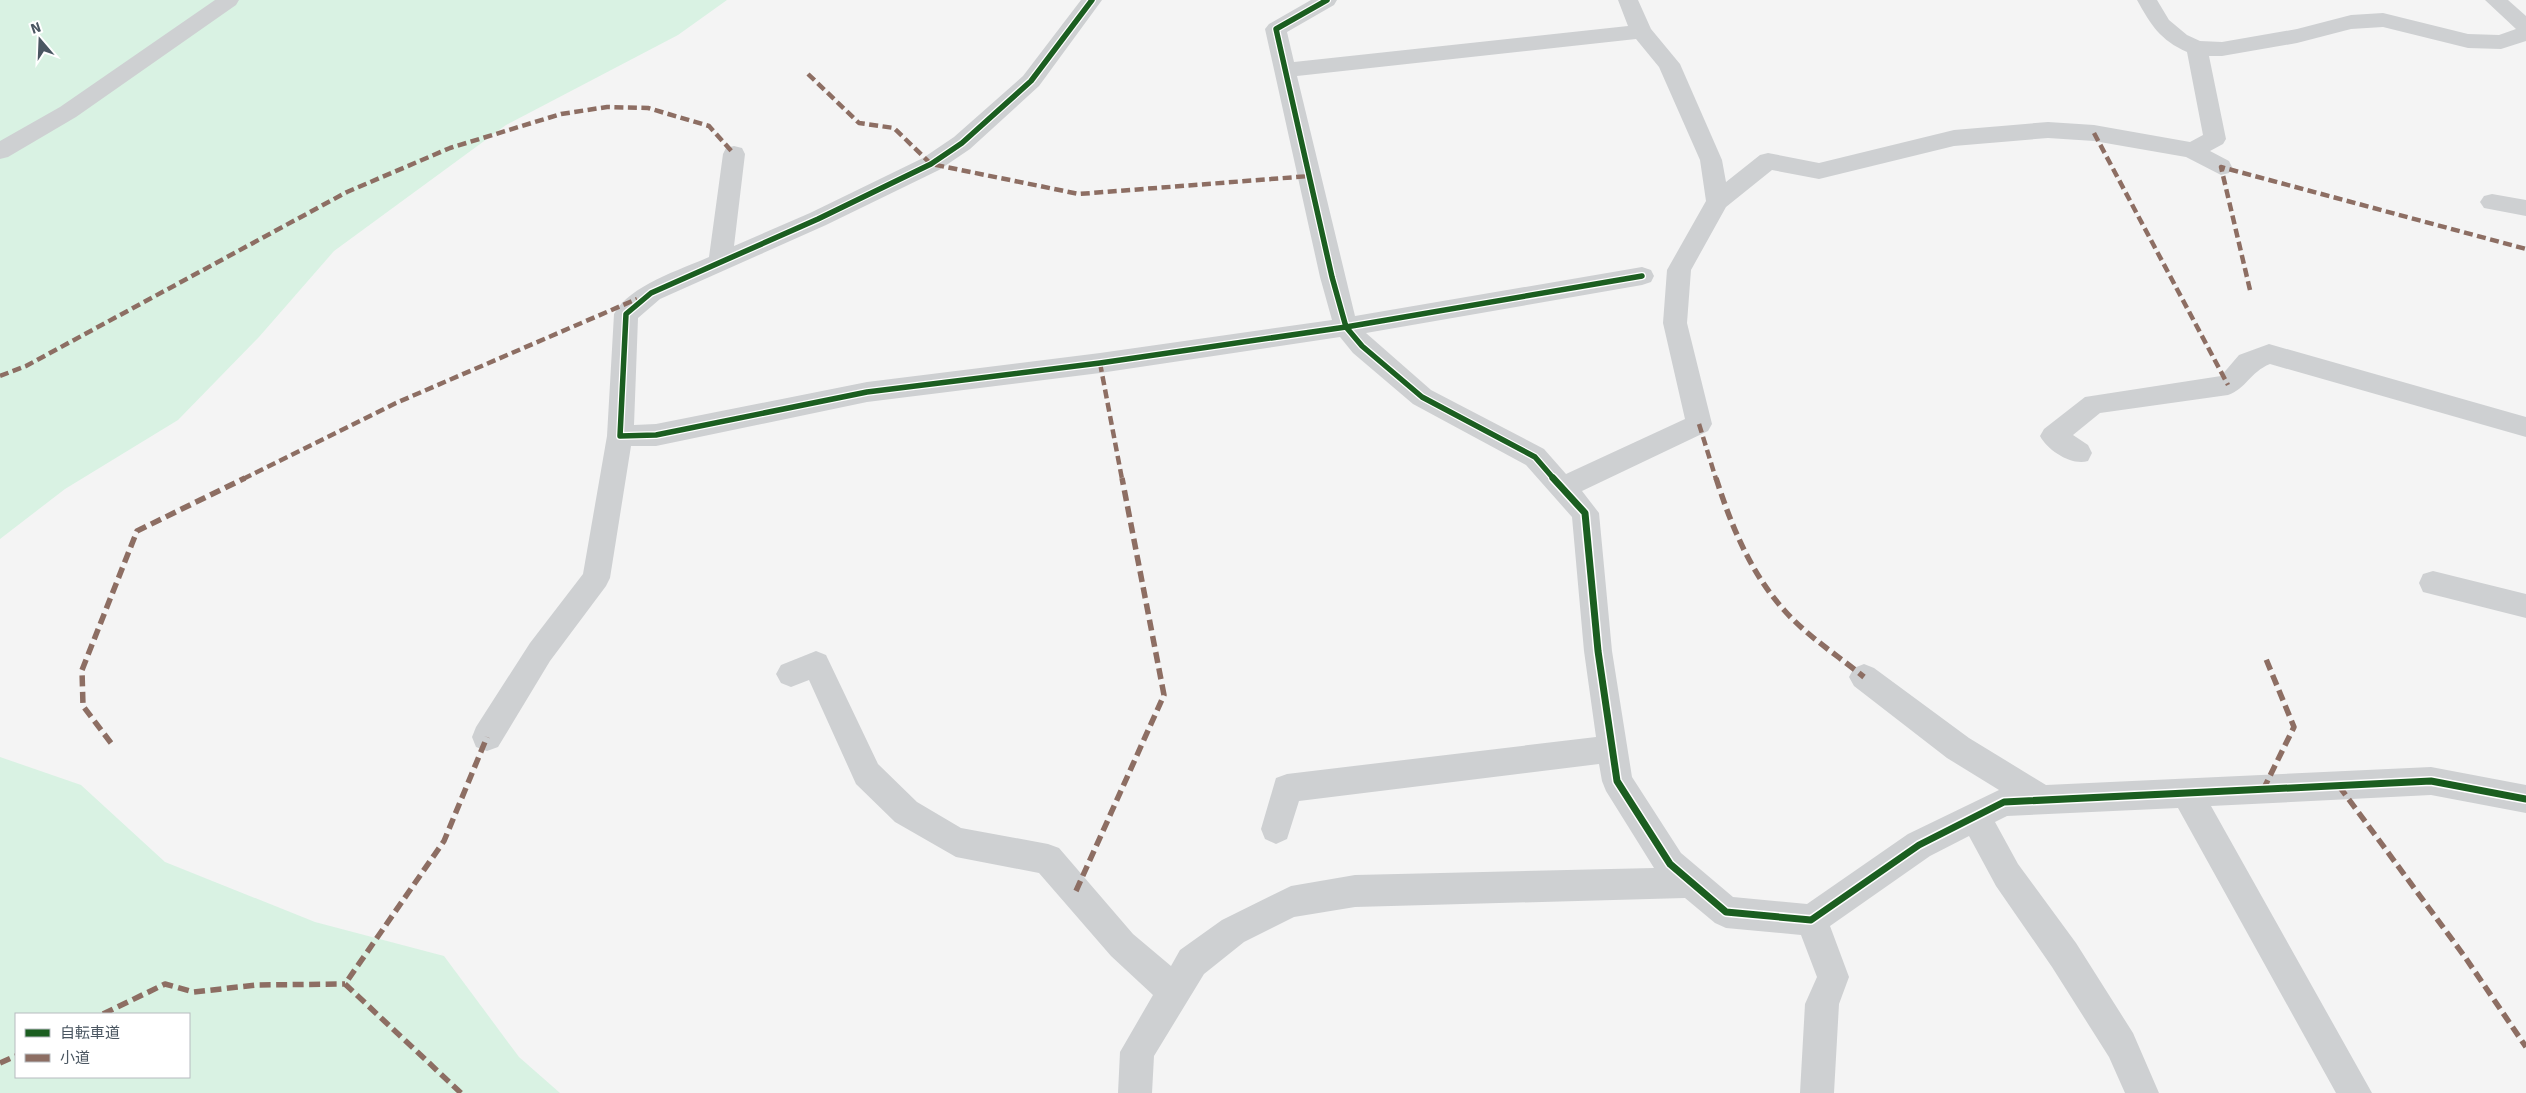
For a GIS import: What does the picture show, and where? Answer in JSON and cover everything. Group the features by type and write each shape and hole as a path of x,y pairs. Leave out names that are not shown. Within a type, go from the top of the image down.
{"street":[{"path":"0,152 68,112 229,0"},
{"path":"487,737 540,652 596,578 620,436 626,314 651,293 720,264 922,168 962,143 1031,81 1092,0"},
{"path":"1326,0 1276,29 1287,70 1332,277 1346,327 1362,346 1422,397 1534,457 1586,513 1598,651 1616,781 1670,864 1726,912 1811,920 1919,845 2004,802 2431,781 2526,799"},
{"path":"1628,0 1641,32 1669,64 1711,160 1718,201"},
{"path":"2146,0 2161,24 2179,40 2197,48 2222,49 2297,36 2351,22 2383,20 2468,41 2501,42 2526,33"},
{"path":"2495,0 2526,27"},
{"path":"1287,70 1641,32"},
{"path":"2192,150 2215,139 2197,48"},
{"path":"1562,488 1699,424 1675,323 1680,270 1718,201 1768,162 1819,171 1954,138 2048,130 2094,134 2192,150 2221,168"},
{"path":"720,264 734,154"},
{"path":"2492,202 2526,208"},
{"path":"620,436 656,435 867,392 1100,363 1346,327 1642,276"},
{"path":"2079,453 2054,436 2094,404 2228,385 2248,362 2269,354 2526,427"},
{"path":"2433,583 2526,606"},
{"path":"791,674 816,664 867,774 906,812 956,842 1048,859 1122,945 1174,991"},
{"path":"1864,676 1958,748 2044,800"},
{"path":"1276,829 1287,788 1612,749"},
{"path":"2187,794 2355,1093"},
{"path":"1976,817 2007,874 2064,955 2121,1045 2142,1093"},
{"path":"1135,1093 1138,1052 1192,962 1233,930 1291,902 1355,891 1691,882"},
{"path":"1811,920 1833,977 1822,1004 1817,1093"}],"green space":[{"path":"0,0 727,0 678,35 506,125 334,251 259,337 178,420 65,489 0,539"},
{"path":"0,757 81,785 165,862 315,922 444,956 519,1057 560,1093 0,1093"}],"marked path":[{"path":"808,74 859,123 894,128 931,164 1079,194 1310,176"},
{"path":"0,376 26,366 347,192 450,148 561,114 607,107 648,108 709,126 734,154"},
{"path":"2094,133 2228,385"},
{"path":"2250,290 2221,167 2526,249"},
{"path":"111,743 83,706 82,670 137,531 396,403 637,299"},
{"path":"1076,891 1164,695 1100,363"},
{"path":"1699,424 1731,522 1754,569 1784,610 1802,628 1864,677"},
{"path":"2263,790 2294,727 2266,659"},
{"path":"461,1093 345,984 444,841 487,737"},
{"path":"2339,786 2465,957 2526,1047"},
{"path":"105,1013 165,984 194,992 256,985 345,984"},
{"path":"0,1063 15,1056"}],"cycle path":[{"path":"1092,0 1031,81 962,143 931,164 818,219 651,293 626,314 620,436 656,435 867,392 1100,363 1346,327 1642,276"},
{"path":"1327,0 1276,29 1332,277 1346,327 1362,346 1422,397 1535,457 1585,513 1598,651 1617,781 1670,864 1726,912 1811,920 1919,845 2004,802 2431,781 2526,799"}]}
